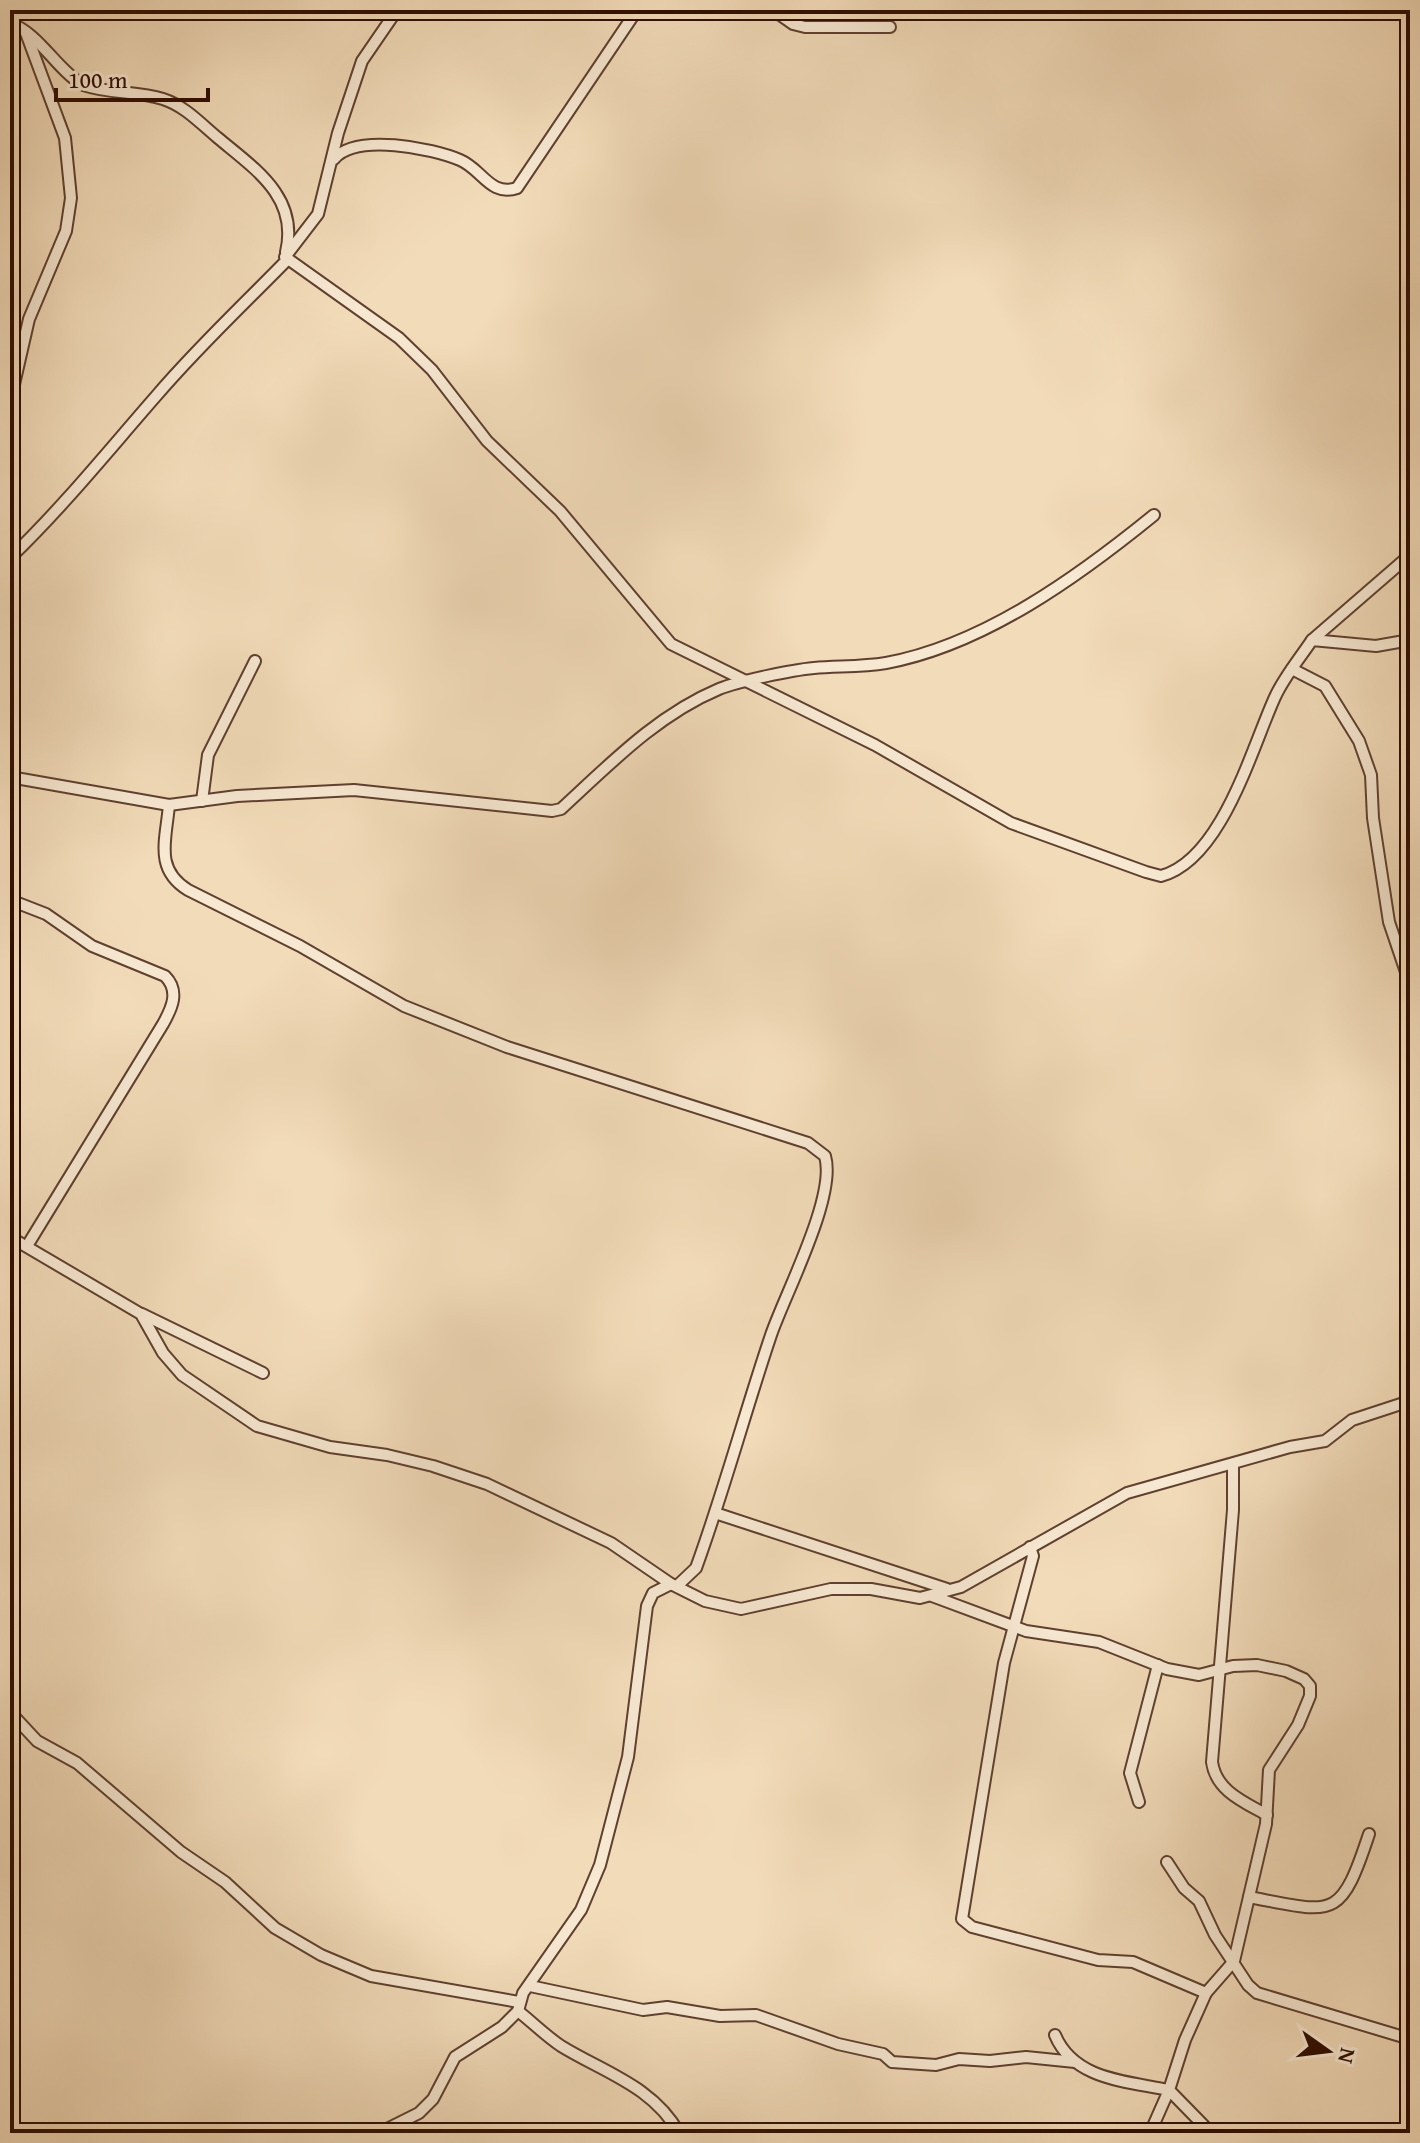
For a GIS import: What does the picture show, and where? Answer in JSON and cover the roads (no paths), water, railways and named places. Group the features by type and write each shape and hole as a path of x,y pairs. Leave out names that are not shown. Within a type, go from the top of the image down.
{"street":[{"path":"10,558 86,480 223,323 286,258 318,214 338,133 362,61 397,10"},
{"path":"333,161 349,148 372,143 423,150 475,167 493,188 501,191 517,188 637,10"},
{"path":"773,10 793,24 805,27 890,27"},
{"path":"10,23 25,31 71,78 83,85 174,104 241,153 265,176 286,212 290,235 286,258"},
{"path":"10,402 29,319 66,231 71,198 65,138 25,31"},
{"path":"286,258 399,338 432,370 487,441 560,511 671,644 875,745 1011,823 1161,876 1185,864 1229,808 1275,695 1312,640 1410,555"},
{"path":"10,777 169,805 354,790 552,811 561,809 649,729 699,699 723,688 811,668 888,663 955,640 1003,618 1086,569 1154,515"},
{"path":"1312,640 1376,646 1410,640"},
{"path":"202,801 208,755 255,661"},
{"path":"1292,669 1325,686 1359,741 1371,775 1373,818 1389,922 1410,984"},
{"path":"169,805 164,865 172,881 300,946 404,1006 507,1047 808,1143 825,1156 825,1179 810,1237 772,1333 696,1568 675,1584 653,1593 647,1606 628,1757 600,1865 581,1910 502,2027 455,2057 433,2099 419,2113 379,2133"},
{"path":"10,900 46,914 92,946 165,976 172,983 174,995 163,1024 27,1246"},
{"path":"10,1237 141,1314 263,1373"},
{"path":"141,1314 163,1353 182,1375 257,1426 330,1447 387,1455 433,1466 487,1484 611,1543 705,1601 741,1609 849,1588 907,1597 932,1596 1026,1631 1085,1638 1158,1665 1199,1675 1218,1669 1257,1665 1286,1671 1304,1679 1310,1686 1310,1696 1298,1725 1269,1770 1267,1815 1234,1961 1206,1993 1150,2133"},
{"path":"932,1596 961,1587 1127,1493 1290,1447 1318,1444 1352,1420 1410,1401"},
{"path":"1233,1465 1233,1510 1218,1669 1214,1777 1223,1787 1267,1815"},
{"path":"715,1513 947,1589"},
{"path":"1030,1547 1033,1556 1004,1663 962,1919 964,1924 1098,1960 1133,1962 1206,1993"},
{"path":"1139,1802 1130,1773 1158,1665"},
{"path":"10,1712 37,1741 77,1763 181,1852 225,1882 275,1928 321,1955 371,1976 518,2006 561,2046 629,2081 671,2119 679,2133"},
{"path":"1249,1897 1309,1910 1326,1908 1340,1901 1353,1882 1369,1834"},
{"path":"1167,1862 1184,1888 1199,1901 1215,1935 1248,1985 1257,1993 1410,2039"},
{"path":"530,1986 643,2010 667,2007 720,2016 756,2015 778,2020 838,2044 883,2054 892,2062 936,2065 959,2059 990,2061 1026,2057 1075,2062"},
{"path":"1055,2035 1063,2053 1090,2073 1169,2090 1211,2133"}]}
